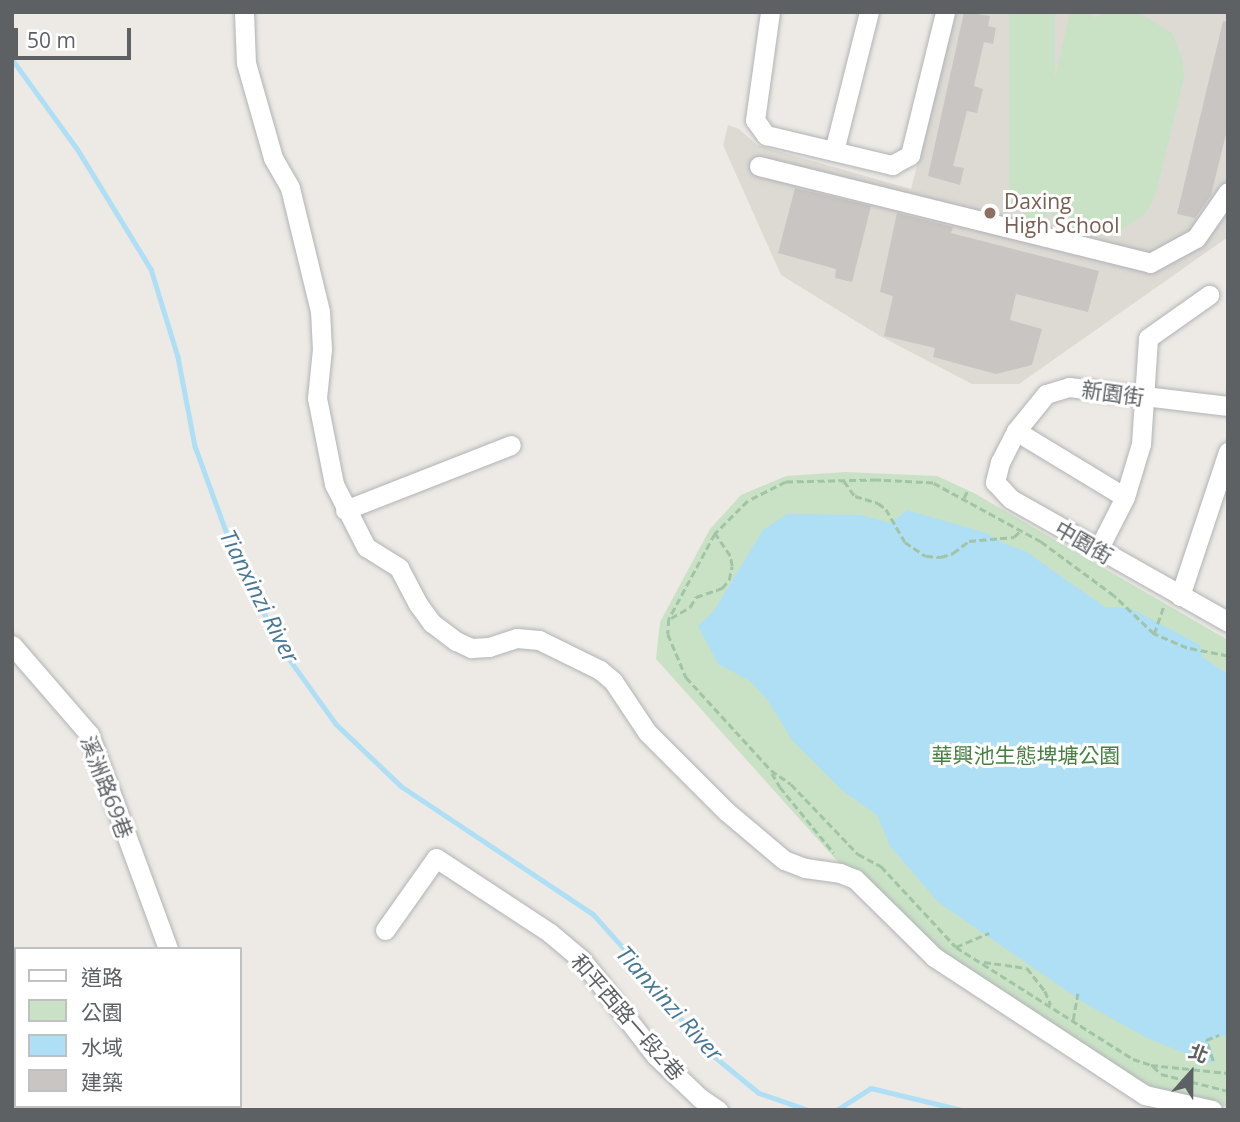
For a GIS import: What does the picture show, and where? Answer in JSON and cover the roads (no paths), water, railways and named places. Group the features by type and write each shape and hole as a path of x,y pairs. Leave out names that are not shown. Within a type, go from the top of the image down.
{"street":[{"path":"244,12 246,63 273,158 290,188 320,311 322,349 317,398 334,484 366,547 399,568 418,604 432,623 456,641 471,648 489,648 517,638 539,640 600,670 613,681 647,732 726,811 784,860 805,868 840,873 855,879 934,957 1145,1095 1212,1110"},
{"path":"769,12 755,120 766,135 892,165 910,155 945,12"},
{"path":"834,151 869,12"},
{"path":"759,166 1150,263 1196,238 1228,192"},
{"path":"1098,550 1125,497 1141,444 1148,338 1209,295"},
{"name":"新園街","path":"1016,431 1046,394 1069,387 1228,406"},
{"path":"1016,431 1125,497"},
{"name":"中園街","path":"1016,431 1000,462 995,482 1011,499 1098,550 1172,599 1228,622"},
{"path":"345,510 511,445"},
{"path":"1172,599 1228,452"},
{"name":"溪洲路69巷","path":"12,645 89,734 167,947"},
{"name":"和平西路一段2巷","path":"386,930 436,859 551,933 582,960 656,1056 700,1098 718,1110"}],"water":[{"name":"華興池生態埤塘公園","path":"907,510 986,533 1025,551 1105,607 1130,608 1200,645 1202,657 1228,674 1228,1040 1224,1035 1209,1041 1215,1061 1209,1063 1147,1038 1086,1004 938,902 890,846 877,815 843,791 792,740 767,699 750,681 718,664 698,626 713,612 763,530 787,514 860,515 891,523"}],"waterway":[{"name":"Tianxinzi River","path":"12,59 78,150 151,269 178,357 195,446 234,553 282,649 336,724 401,786 593,914 645,972 703,1047 759,1093 808,1110"},
{"name":"Tianxinzi River","path":"837,1110 871,1088 962,1110"}],"place":[{"name":"Daxing High School","path":"990,213"}]}
